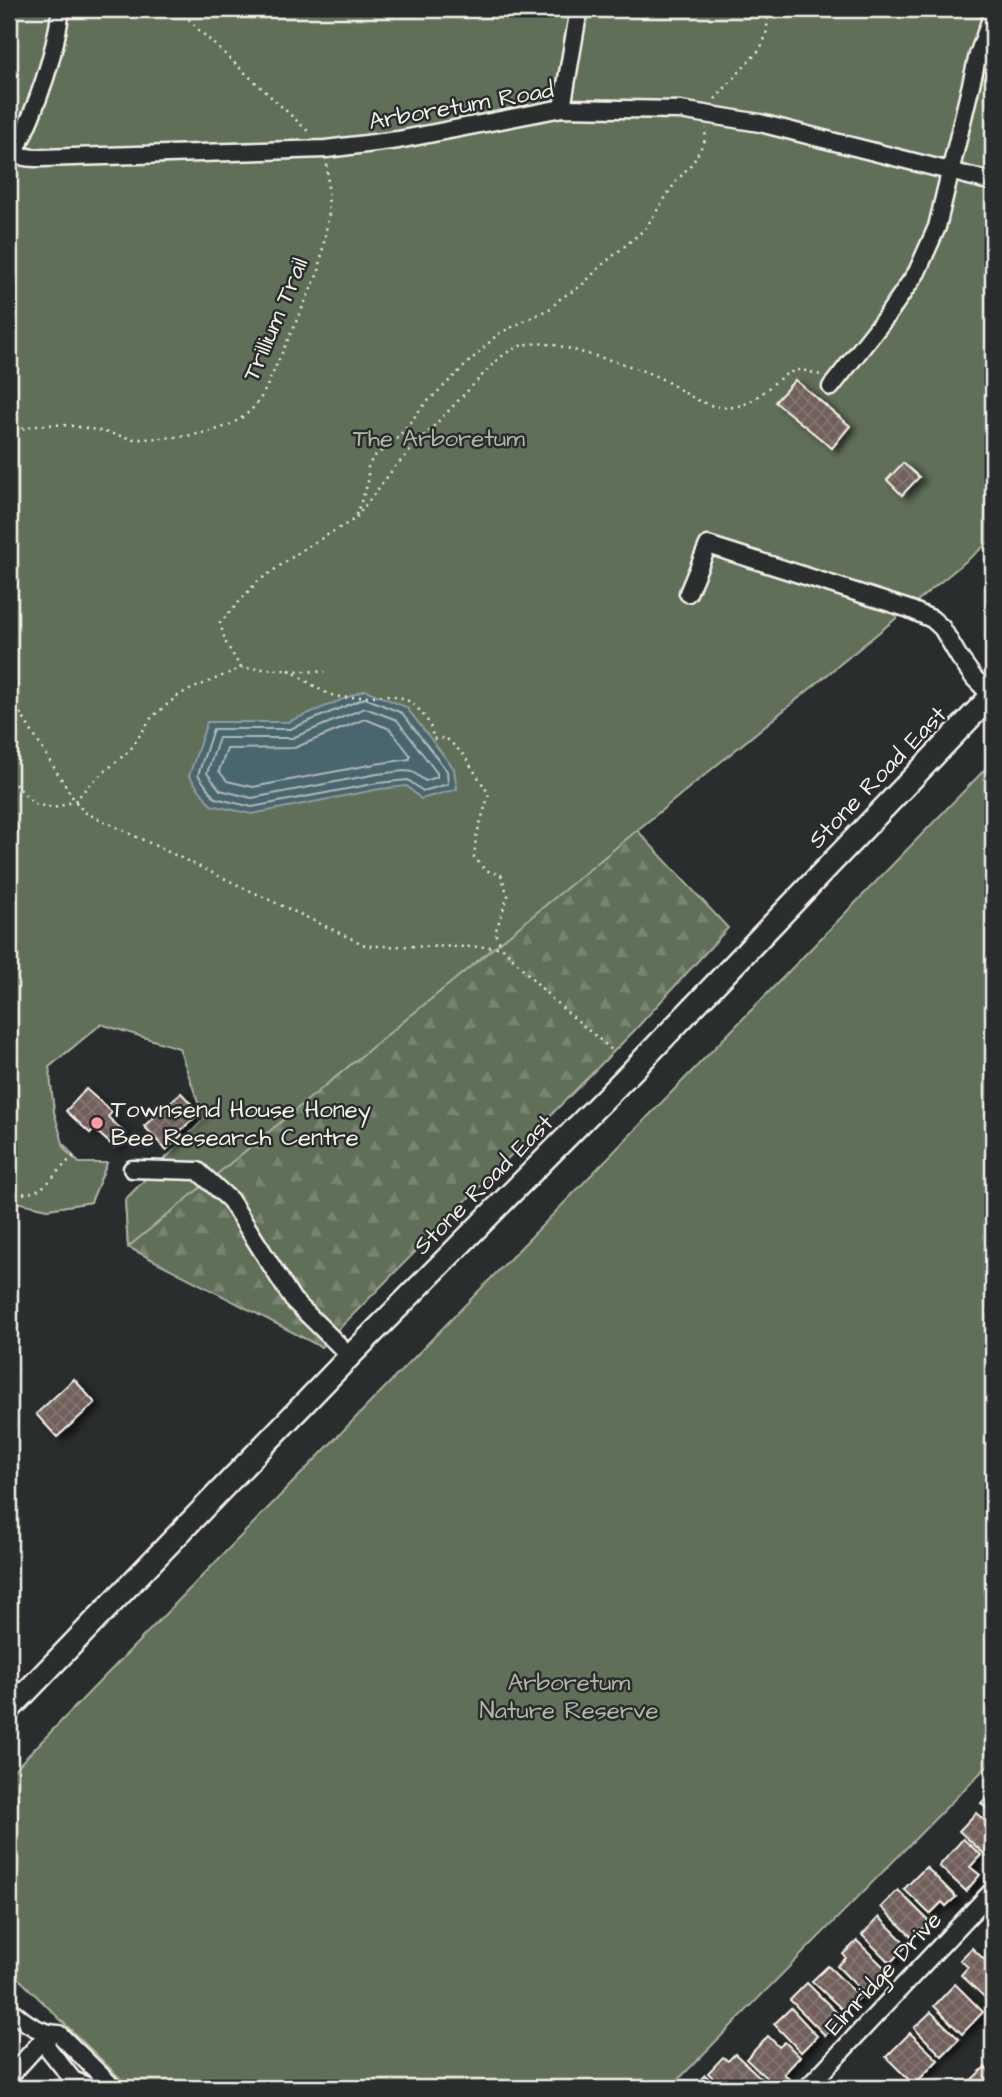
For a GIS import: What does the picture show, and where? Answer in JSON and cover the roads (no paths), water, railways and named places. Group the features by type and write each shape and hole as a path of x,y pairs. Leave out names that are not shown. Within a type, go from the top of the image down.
{"main road":[{"name":"Stone Road East","path":"9,1710 351,1356 634,1069 993,695"}],"street":[{"name":"Arboretum Road","path":"61,9 56,42 34,114 10,154 41,159 326,149 398,140 562,108 680,110 760,123 993,182"},
{"path":"562,108 579,9"},
{"path":"834,383 886,317 917,272 937,227 978,55 993,13"},
{"path":"688,593 708,545 909,609 932,619 942,628 974,678 993,695"},
{"path":"132,1169 198,1171 230,1200 293,1300 351,1356"},
{"name":"Elmridge Drive","path":"807,2088 993,1890"},
{"path":"9,2008 18,2017 48,2034 59,2034 114,2088"},
{"path":"9,2077 48,2034"},
{"path":"48,2034 46,2046 69,2084 92,2088"},
{"path":"69,2084 89,2063"}],"water":[{"path":"365,690 406,707 454,769 457,789 421,799 407,786 380,789 252,814 211,805 189,776 207,722 288,722"}],"place":[{"name":"Townsend House Honey Bee Research Centre","path":"97,1123"}],"park label":[{"name":"The Arboretum","path":"439,438"},
{"name":"Arboretum Nature Reserve","path":"569,1696"}]}
